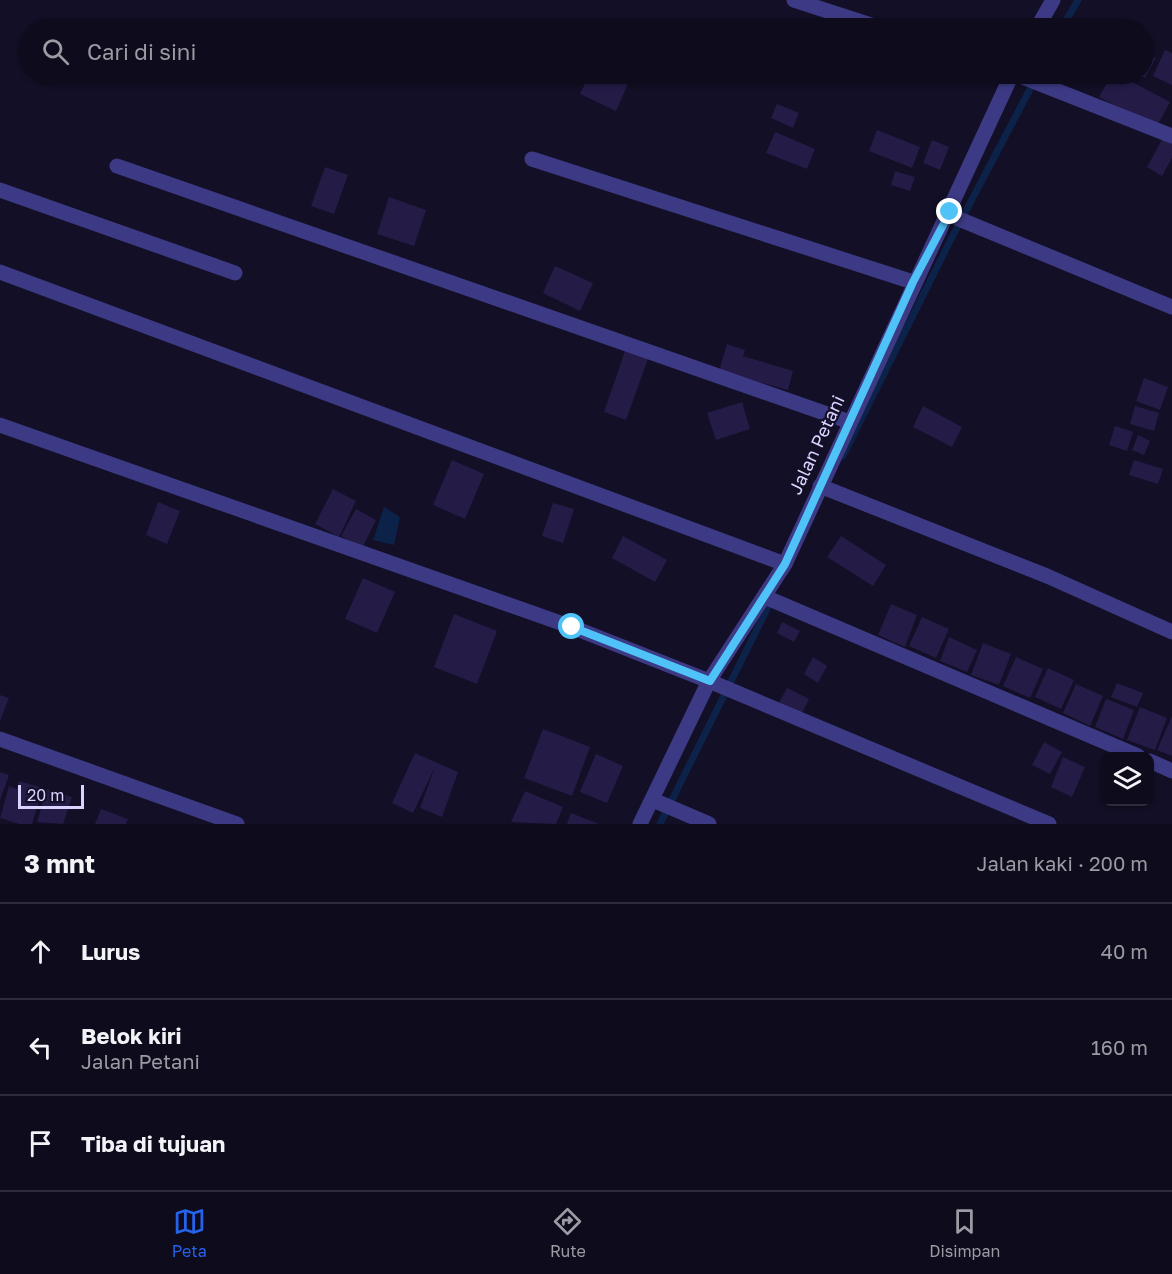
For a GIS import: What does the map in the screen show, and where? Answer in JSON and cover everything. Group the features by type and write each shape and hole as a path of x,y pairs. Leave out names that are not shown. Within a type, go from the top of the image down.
{"street":[{"path":"794,0 849,18"},
{"path":"1043,18 1053,0"},
{"name":"Jalan Petani","path":"640,824 657,802 710,681 785,564 913,282 954,216 1012,84"},
{"path":"1040,84 1172,136"},
{"path":"532,159 913,282"},
{"path":"117,166 850,422"},
{"path":"0,190 235,273"},
{"path":"954,216 1172,307"},
{"path":"0,272 785,564"},
{"path":"0,425 572,627 710,681 1049,824"},
{"path":"820,486 1047,576 1172,632"},
{"path":"765,597 1129,752"},
{"path":"0,739 237,824"},
{"path":"1154,763 1172,771"},
{"path":"657,802 709,824"}],"water":[{"path":"384,507 400,517 394,545 373,540"}],"building":[{"path":"1165,50 1172,53 1172,85 1154,76"},
{"path":"585,84 628,84 616,111 580,94"},
{"path":"1106,84 1136,84 1170,102 1156,128 1099,97"},
{"path":"777,104 799,113 793,128 771,118"},
{"path":"877,130 920,147 912,168 869,151"},
{"path":"775,132 815,149 807,169 766,153"},
{"path":"1164,136 1172,141 1172,158 1162,176 1147,167"},
{"path":"932,140 949,147 940,170 923,163"},
{"path":"325,167 348,175 334,214 311,206"},
{"path":"895,171 915,177 910,191 891,185"},
{"path":"389,197 426,210 414,246 377,234"},
{"path":"555,266 593,283 580,311 543,293"},
{"path":"727,344 745,350 743,356 793,371 788,390 719,371"},
{"path":"626,348 649,356 626,420 604,412"},
{"path":"1144,378 1168,387 1160,410 1136,401"},
{"path":"742,402 750,429 716,440 707,413"},
{"path":"923,406 962,427 952,447 913,427"},
{"path":"1135,406 1159,413 1154,431 1130,424"},
{"path":"1115,426 1133,432 1127,451 1109,445"},
{"path":"1138,435 1150,441 1144,455 1132,450"},
{"path":"452,460 484,474 465,519 433,505"},
{"path":"1134,460 1163,469 1158,484 1129,475"},
{"path":"333,489 356,501 339,537 315,524"},
{"path":"158,502 180,511 167,544 146,535"},
{"path":"553,503 574,509 563,543 542,536"},
{"path":"356,509 376,520 362,548 341,536"},
{"path":"623,536 667,560 655,582 612,558"},
{"path":"841,536 886,565 873,586 827,557"},
{"path":"363,578 395,592 377,633 345,619"},
{"path":"891,604 917,615 905,647 878,635"},
{"path":"454,614 497,631 477,684 434,667"},
{"path":"922,617 949,629 936,658 909,646"},
{"path":"782,622 800,631 794,642 777,633"},
{"path":"949,637 977,650 967,672 940,661"},
{"path":"983,643 1011,654 999,685 971,675"},
{"path":"813,657 827,666 818,683 804,674"},
{"path":"1016,657 1043,669 1030,698 1003,686"},
{"path":"1048,668 1074,680 1061,709 1035,697"},
{"path":"1117,683 1143,693 1137,707 1111,697"},
{"path":"1076,684 1103,696 1090,726 1063,713"},
{"path":"787,688 809,699 801,715 779,703"},
{"path":"0,695 9,698 0,721"},
{"path":"1106,699 1134,710 1123,739 1095,727"},
{"path":"1140,707 1167,718 1155,750 1127,740"},
{"path":"1172,716 1172,756 1157,750"},
{"path":"543,729 590,747 572,796 524,778"},
{"path":"1044,742 1062,752 1050,774 1032,765"},
{"path":"415,753 458,772 442,817 420,808 435,767 413,813 392,803"},
{"path":"596,754 623,766 607,803 580,792"},
{"path":"1063,757 1085,767 1072,797 1051,787"},
{"path":"0,772 9,775 0,800"},
{"path":"19,781 43,788 32,824 19,824 0,818 9,786 17,789"},
{"path":"47,789 72,797 63,824 37,822"},
{"path":"525,791 563,807 556,824 511,822"},
{"path":"101,809 128,819 126,824 95,824"},
{"path":"571,813 599,824 567,824"}],"waterway":[{"path":"1068,18 1078,0"},
{"path":"843,456 950,241 1033,84"},
{"path":"660,824 771,601"}],"route":[{"path":"572,627 710,681 785,564 913,282 950,212"}]}
